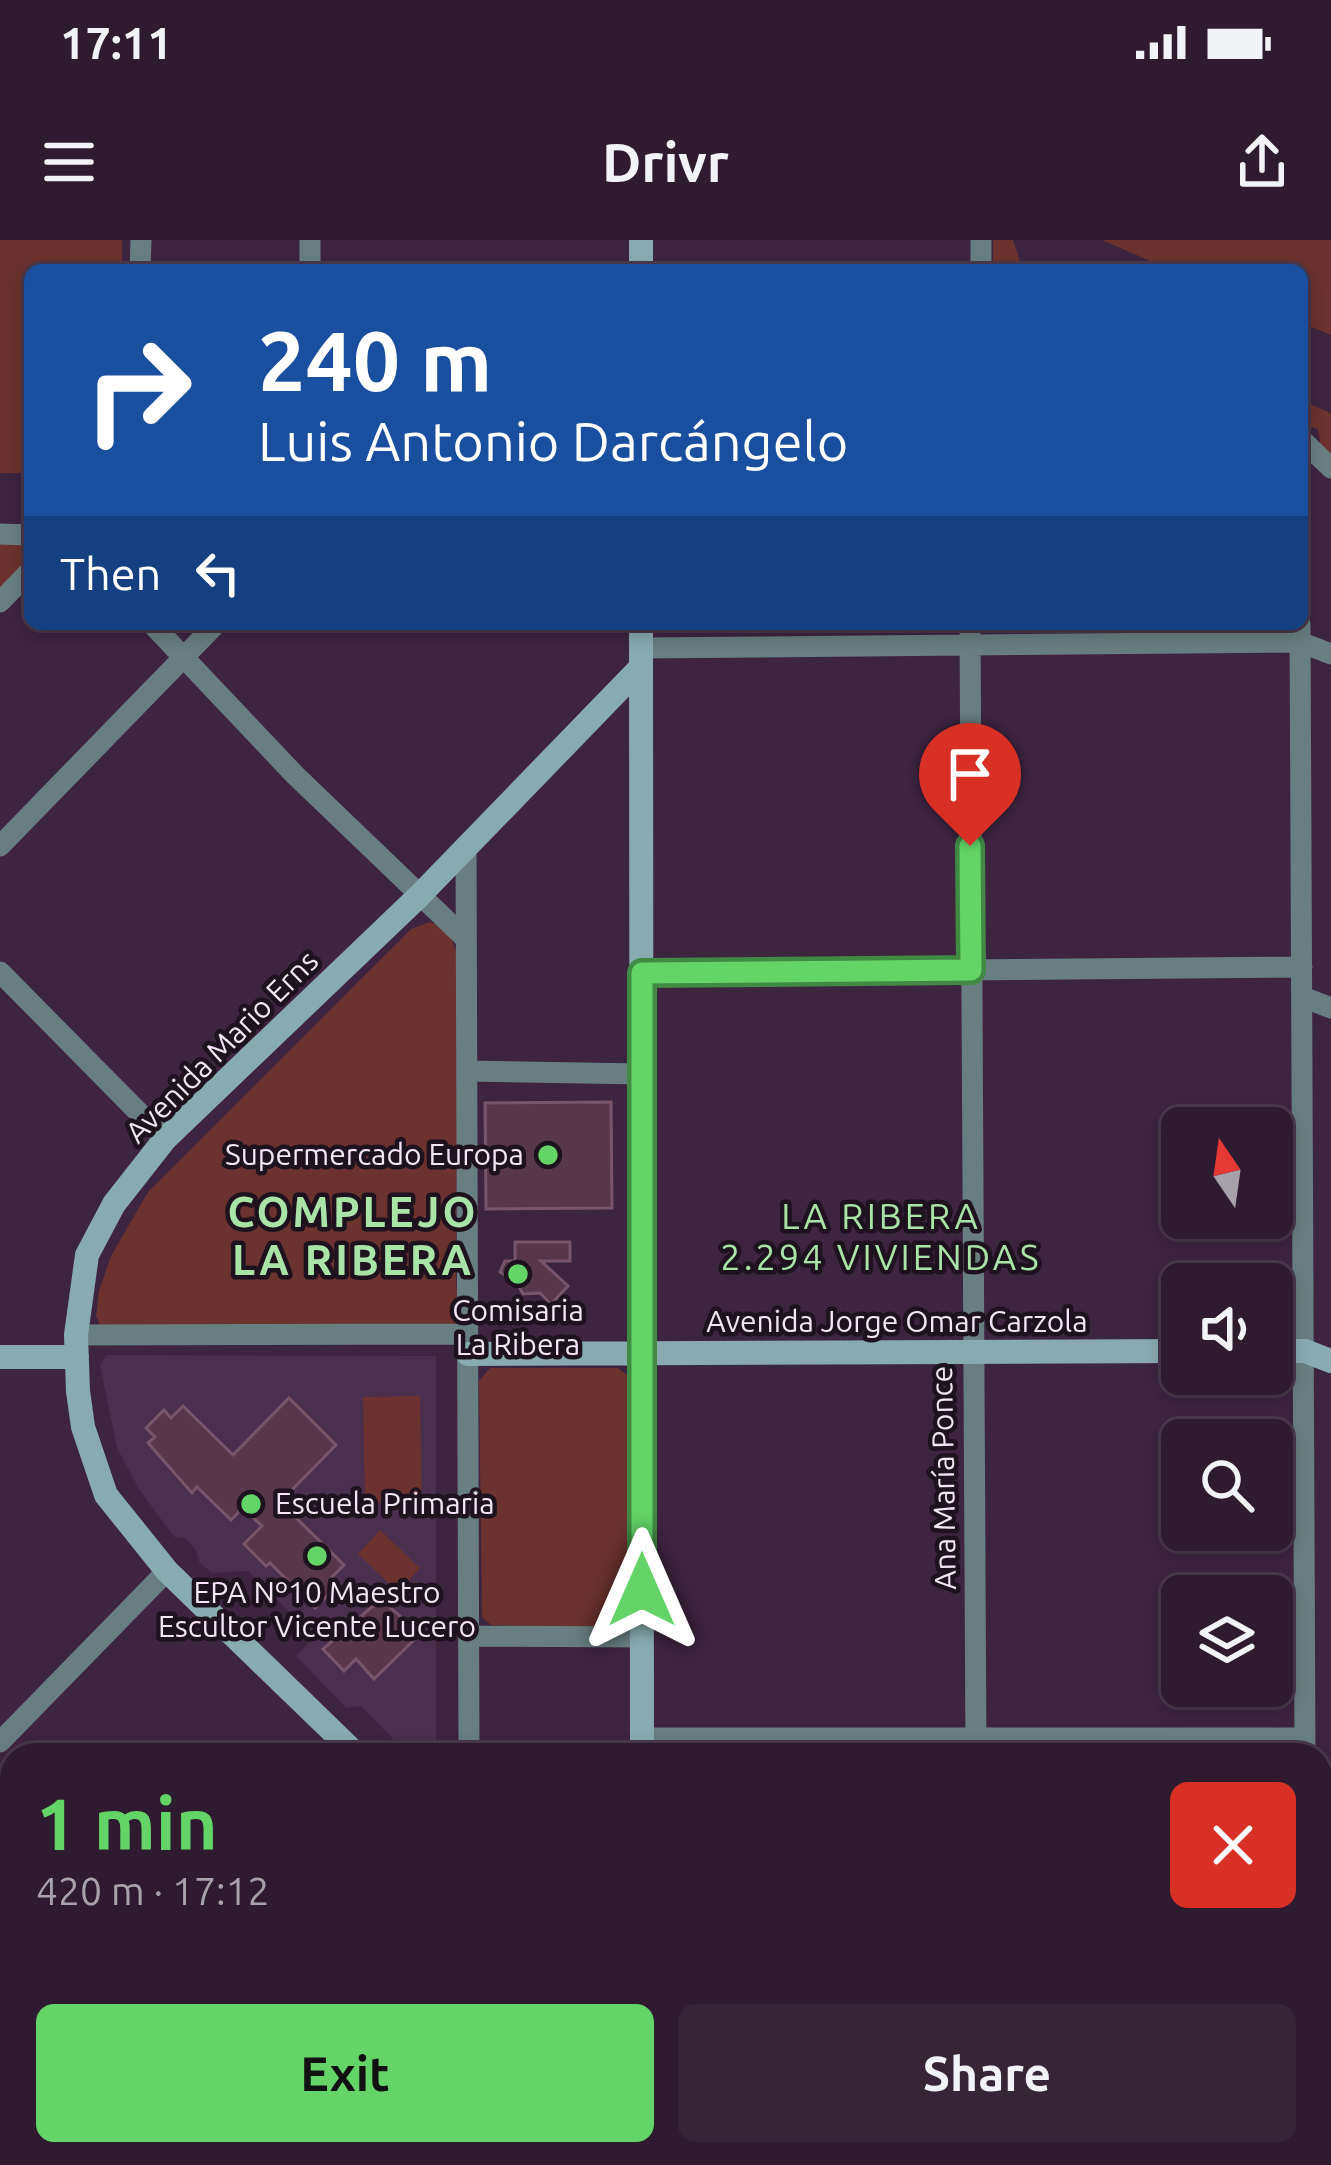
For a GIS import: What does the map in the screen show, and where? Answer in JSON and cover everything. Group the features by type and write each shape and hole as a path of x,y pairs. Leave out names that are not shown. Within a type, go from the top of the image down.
{"street":[{"path":"1308,446 1331,468"},
{"path":"0,602 24,577"},
{"path":"158,630 296,775 466,939"},
{"path":"0,846 211,630"},
{"name":"Ana María Ponce","path":"970,630 976,1743"},
{"path":"1300,633 1305,1743"},
{"path":"642,1743 641,646 969,647 1300,633 1331,654"},
{"name":"Avenida Mario Erns","path":"345,1743 167,1571 106,1495 83,1426 76,1346 88,1255 98,1229 165,1139 466,848 641,646"},
{"path":"466,848 469,1743"},
{"path":"642,973 1302,967"},
{"path":"0,972 165,1139"},
{"path":"1303,997 1331,1008"},
{"path":"467,1071 642,1073"},
{"name":"Avenida Jorge Omar Carzola","path":"0,1357 76,1346 468,1344 641,1354 1161,1351"},
{"path":"1293,1351 1331,1361"},
{"path":"0,1742 167,1571"},
{"path":"470,1636 643,1637"},
{"path":"1305,1699 1331,1708"}],"shaded area":[{"path":"0,240 122,240 122,264 24,264 24,473 0,473"},
{"path":"993,240 1013,240 1021,264 993,264"},
{"path":"1102,240 1331,240 1331,335 1308,325 1308,264 1157,264"},
{"path":"1308,403 1331,413 1331,453 1321,448 1318,429 1308,426"},
{"path":"0,543 24,545 24,563 0,588"},
{"path":"430,922 450,936 458,960 456,1282 460,1325 100,1325 96,1316 99,1291 111,1256 148,1192 411,929"},
{"name":"EPA Nº10 Maestro Escultor Vicente Lucero","path":"107,1355 436,1356 436,1743 394,1743 361,1706 346,1708 296,1656 314,1637 248,1571 212,1573 185,1538 174,1537 117,1448 100,1365"},
{"path":"490,1368 618,1368 629,1377 628,1619 620,1628 491,1625 482,1617 479,1381"},
{"path":"420,1396 422,1502 365,1503 363,1397"},
{"path":"380,1530 420,1568 398,1592 358,1554"}],"building":[{"name":"Supermercado Europa","path":"611,1102 612,1208 486,1209 485,1103"},
{"name":"Comisaria La Ribera","path":"515,1242 570,1242 570,1261 541,1261 568,1286 551,1304 540,1293 523,1294 500,1272 505,1261 515,1261"},
{"name":"EPA Nº10 Maestro Escultor Vicente Lucero","path":"289,1398 336,1445 280,1502 344,1565 332,1577 339,1584 315,1608 244,1544 262,1526 243,1508 231,1520 197,1487 192,1493 148,1443 155,1437 146,1428 164,1410 171,1418 183,1406 233,1455"},
{"path":"381,1599 420,1634 374,1679 356,1659 344,1671 323,1649"}],"place":[{"name":"Supermercado Europa","path":"548,1155"},
{"name":"Comisaria La Ribera","path":"518,1274"},
{"name":"Escuela Primaria","path":"251,1504"},
{"name":"EPA Nº10 Maestro Escultor Vicente Lucero","path":"317,1556"}],"district":[{"name":"COMPLEJO LA RIBERA","path":"353,1236"},
{"name":"LA RIBERA 2.294 VIVIENDAS","path":"881,1236"}],"route":[{"path":"642,1590 642,973 971,970 970,846"}]}
